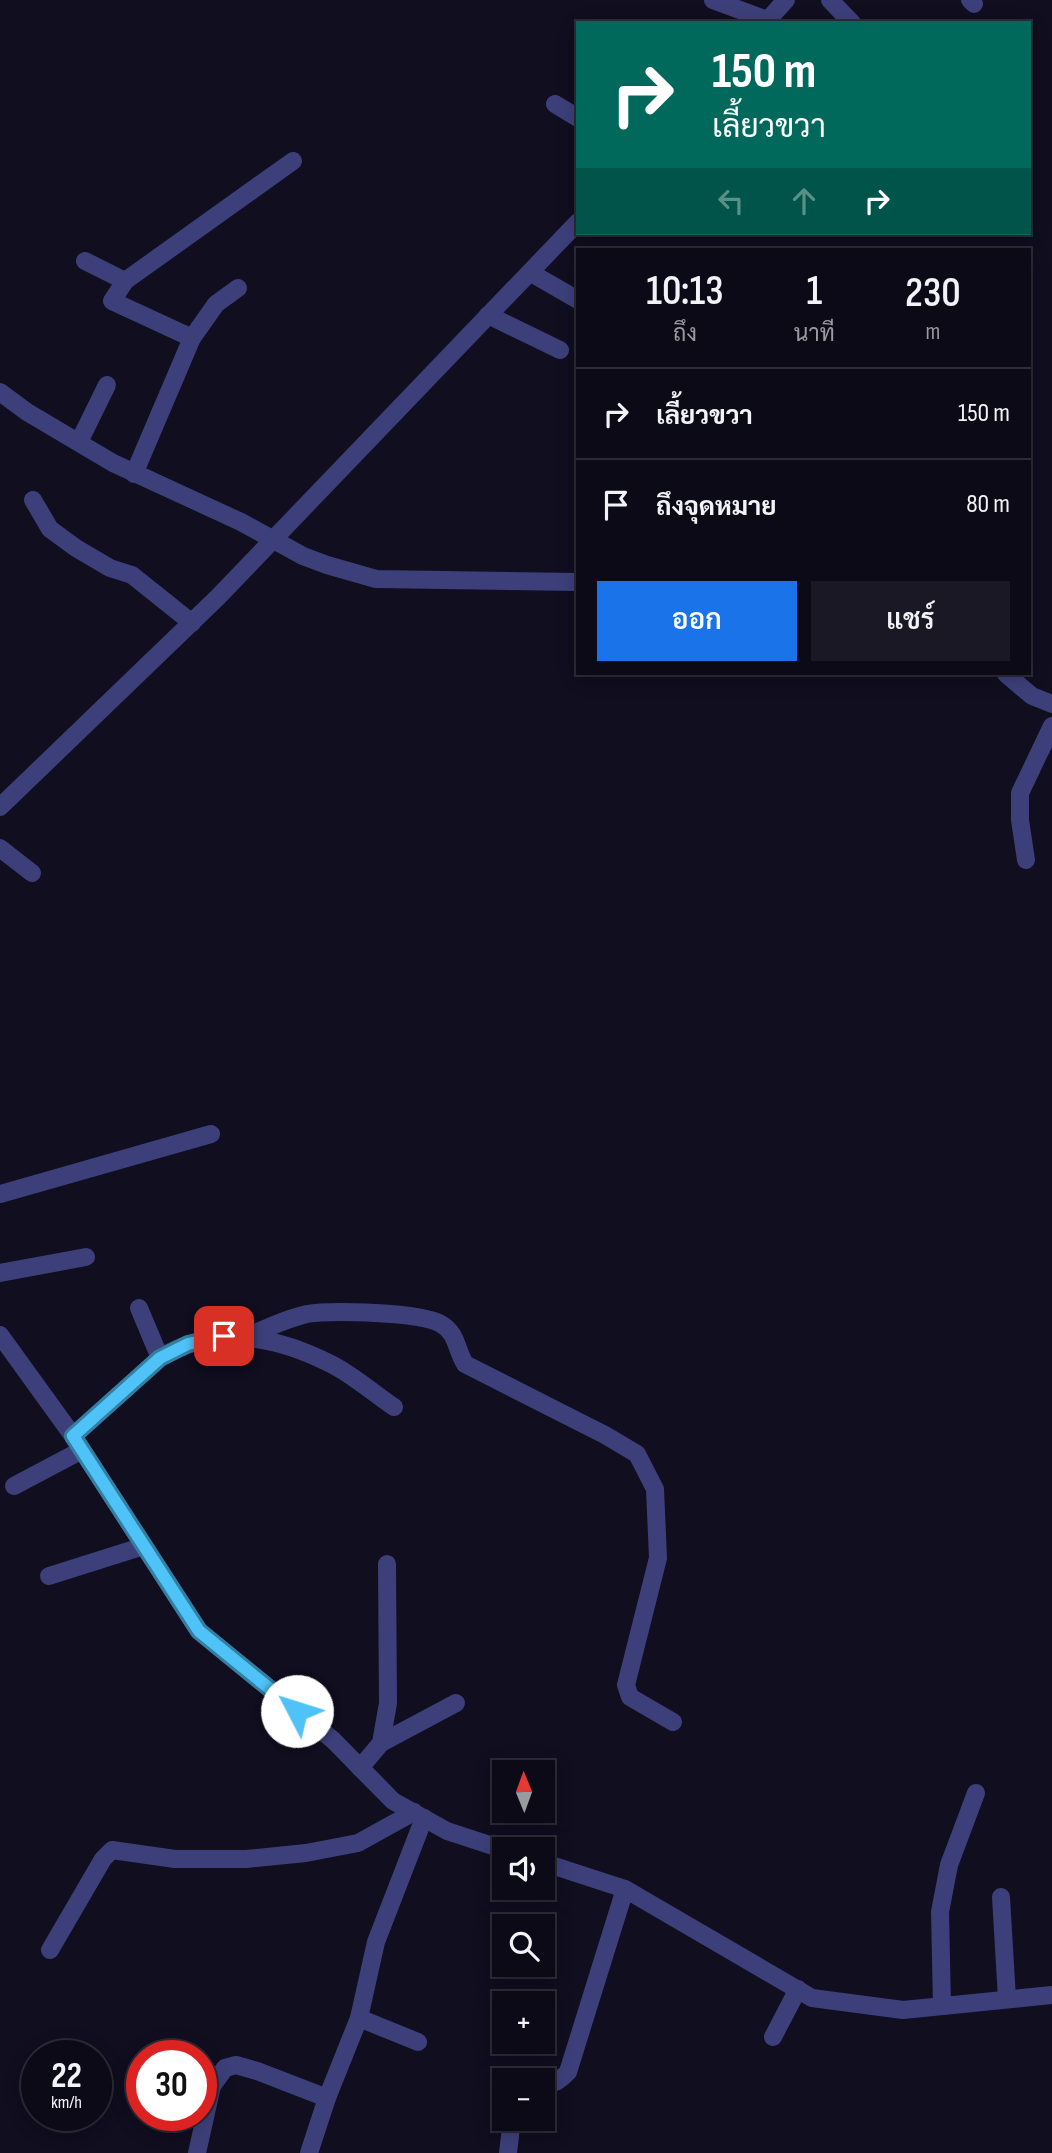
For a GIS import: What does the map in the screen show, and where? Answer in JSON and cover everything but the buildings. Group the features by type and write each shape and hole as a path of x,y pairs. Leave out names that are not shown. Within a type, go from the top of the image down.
{"street":[{"path":"713,0 766,21 786,0"},
{"path":"830,0 850,21"},
{"path":"555,104 576,117"},
{"path":"192,338 112,300 125,281 293,161"},
{"path":"0,807 192,623 576,224"},
{"path":"85,261 125,281"},
{"path":"531,273 576,299"},
{"path":"134,474 192,338 216,304 238,288"},
{"path":"488,315 560,350"},
{"path":"79,442 107,384"},
{"path":"0,392 27,412 134,474 241,522 303,556 376,579 576,582"},
{"path":"33,500 50,529 110,568 132,575 192,623"},
{"path":"1007,675 1032,696 1052,704"},
{"path":"1026,860 1020,820 1020,793 1052,726"},
{"path":"0,848 32,873"},
{"path":"0,1194 211,1134"},
{"path":"0,1273 86,1256"},
{"path":"139,1308 160,1358"},
{"path":"246,1336 308,1314 343,1312 413,1316 441,1324 456,1339 458,1353 465,1364 637,1454 655,1489 658,1558 626,1685 629,1697 673,1722"},
{"path":"0,1335 77,1443 199,1631 333,1740 393,1801 447,1831 492,1846"},
{"path":"14,1486 77,1443 160,1358 188,1344 224,1336 246,1336 278,1343 332,1364 394,1407"},
{"path":"49,1576 144,1546"},
{"path":"381,1743 388,1703 387,1564"},
{"path":"360,1768 381,1743 456,1703"},
{"path":"942,2006 940,1912 949,1865 976,1793"},
{"path":"50,1950 103,1859 112,1850 175,1859 246,1858 306,1853 358,1843 419,1815"},
{"path":"309,2153 327,2098 359,2018 376,1941 419,1815"},
{"path":"555,1866 625,1889 813,1997 903,2010 1052,1995"},
{"path":"555,2082 568,2072 625,1889"},
{"path":"1001,1897 1007,1999"},
{"path":"773,2038 798,1989"},
{"path":"359,2018 418,2042"},
{"path":"197,2153 212,2086 225,2068 236,2066 257,2071 327,2098"},
{"path":"508,2153 511,2131"}],"route":[{"path":"224,1336 188,1344 160,1358 73,1436 199,1631 297,1711"}]}
